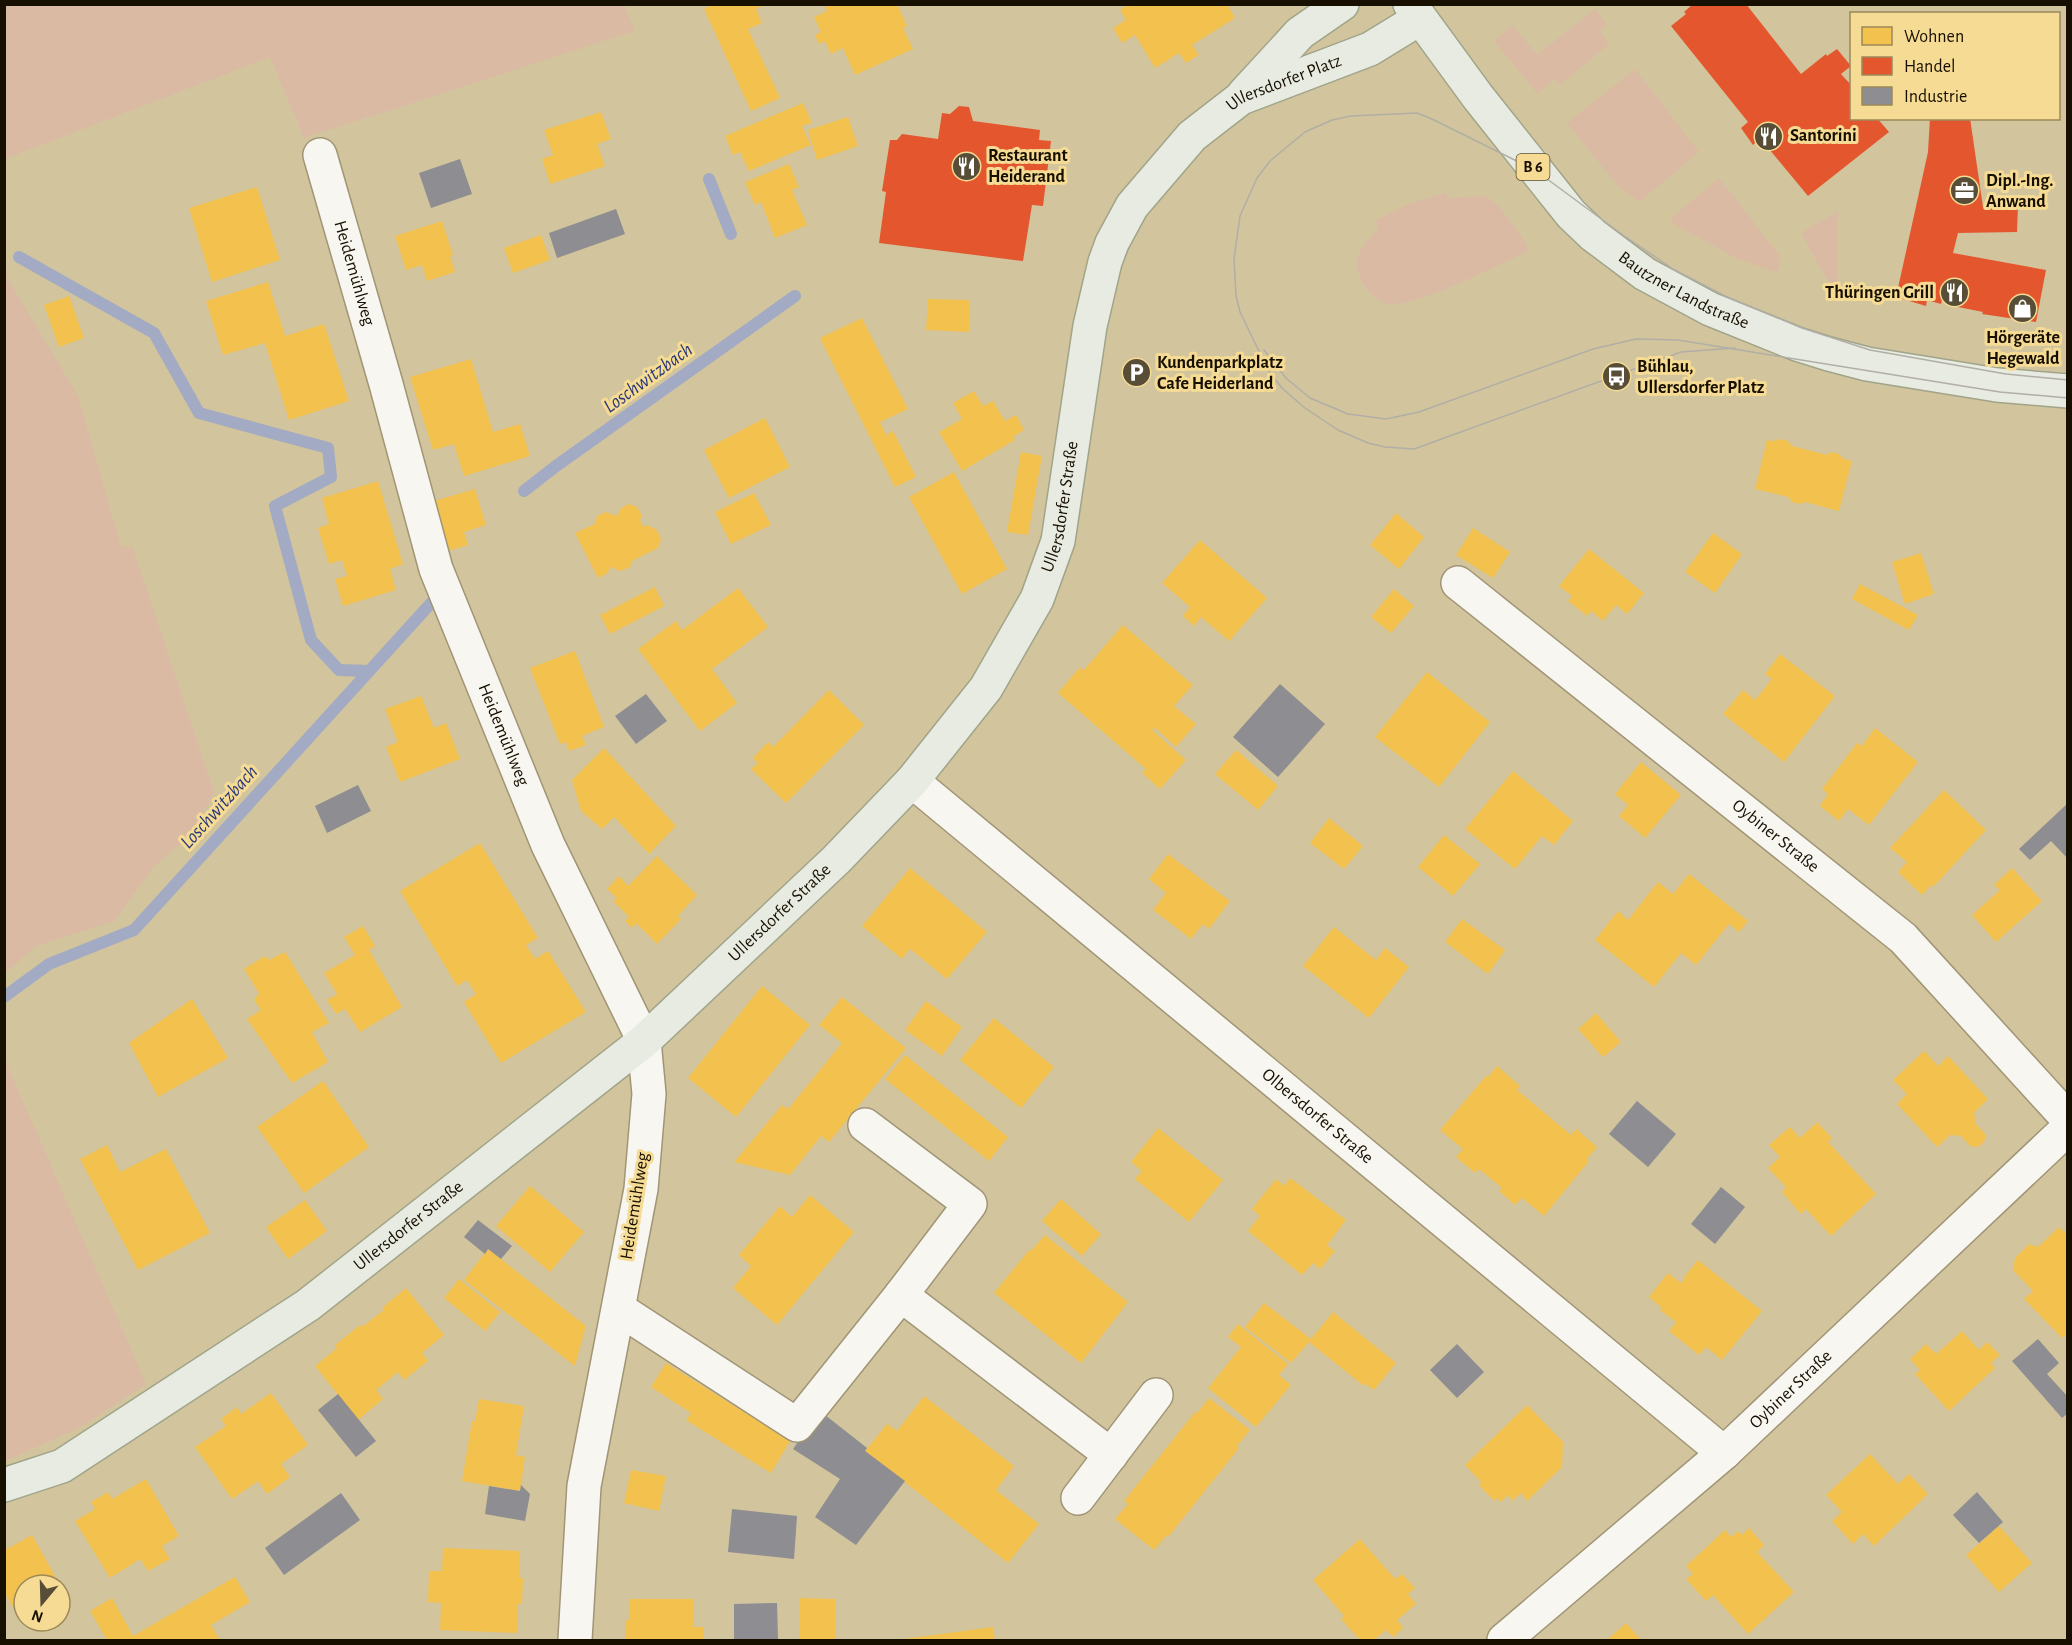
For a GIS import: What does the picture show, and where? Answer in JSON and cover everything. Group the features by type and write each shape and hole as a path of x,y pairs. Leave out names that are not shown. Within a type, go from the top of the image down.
{"main road":[{"name":"Ullersdorfer Platz","path":"1241,98 1300,33 1342,4"},
{"name":"Ullersdorfer Platz","path":"1241,98 1370,49 1420,9"},
{"name":"Bautzner Landstraße","path":"1420,9 1478,97 1571,214 1593,235 1646,274 1710,309 1789,341 1829,354 1867,364 1997,385 2067,391"},
{"name":"Ullersdorfer Straße","path":"4,1485 62,1466 308,1305 644,1041 836,860 912,781 986,688 1037,599 1050,567 1059,541 1090,326 1105,262 1112,243 1132,206 1180,149 1192,136 1241,98"}],"street":[{"name":"Heidemühlweg","path":"320,155 436,568 548,845 644,1041 649,1094 641,1189 584,1486 575,1641"},
{"name":"Oybiner Straße","path":"1458,583 1903,938 2067,1119"},
{"name":"Olbersdorfer Straße","path":"912,781 1724,1453"},
{"path":"619,1309 797,1425 970,1204 865,1125"},
{"name":"Oybiner Straße","path":"1504,1641 1724,1453 2067,1128"},
{"path":"901,1295 1111,1455"},
{"path":"1078,1498 1156,1395"}],"shaded area":[{"path":"623,4 635,31 304,138 270,57 5,159 5,5"},
{"path":"1595,9 1607,24 1600,30 1609,44 1560,85 1555,78 1538,94 1494,41 1513,25 1537,55"},
{"path":"1635,69 1699,152 1639,202 1618,186 1567,123"},
{"path":"1719,178 1779,255 1780,266 1776,272 1738,259 1670,222"},
{"path":"1445,193 1449,198 1487,196 1501,209 1527,245 1527,252 1458,284 1418,299 1389,304 1373,296 1364,285 1357,265 1360,252 1378,228 1376,220 1409,204"},
{"path":"1838,211 1837,284 1828,281 1801,233"},
{"path":"4,268 6,276 78,396 121,547 132,546 214,792 193,833 155,865 114,921 36,946 5,973"},
{"path":"4,1058 146,1384 81,1427 5,1461"}],"building: Wohnen":[{"path":"714,4 766,4 756,9 762,23 748,29 780,98 751,111 704,9"},
{"path":"824,4 897,4 907,26 903,28 913,49 855,75 843,48 831,54 825,41 819,44 815,35 821,32 814,17 827,11"},
{"path":"1129,4 1227,4 1235,18 1192,45 1199,55 1186,63 1179,53 1155,68 1135,35 1122,43 1113,28 1126,20 1120,10"},
{"path":"803,103 812,123 802,126 811,145 749,171 740,152 733,155 725,136"},
{"path":"601,112 611,139 597,144 605,166 550,184 542,159 553,155 544,130"},
{"path":"848,117 858,146 817,160 808,130"},
{"path":"789,164 799,187 792,190 807,225 775,238 761,202 755,205 745,182"},
{"path":"257,187 280,260 212,282 189,208"},
{"path":"442,221 453,255 450,256 455,272 427,281 422,265 406,270 395,236"},
{"path":"541,235 550,260 513,273 504,248"},
{"path":"268,282 285,336 324,324 349,401 289,420 265,343 223,355 206,301"},
{"path":"69,296 84,338 59,347 44,305"},
{"path":"928,299 970,300 969,332 926,330"},
{"path":"862,318 908,409 880,422 886,435 893,431 916,477 895,487 820,338"},
{"path":"471,359 493,432 520,424 530,456 464,476 454,444 433,450 410,377"},
{"path":"974,391 983,406 993,401 1005,421 1016,415 1024,430 1013,437 1015,440 962,471 939,432 962,419 953,403"},
{"path":"765,418 790,467 729,498 704,450"},
{"path":"1767,440 1788,441 1792,446 1827,455 1831,452 1839,454 1844,459 1852,461 1839,511 1805,502 1800,504 1792,502 1788,497 1755,489"},
{"path":"1021,452 1042,456 1028,535 1007,532"},
{"path":"954,472 1007,569 962,594 909,497"},
{"path":"378,481 403,564 390,569 396,590 343,606 335,579 347,576 342,560 329,564 318,528 329,524 322,498"},
{"path":"475,489 486,525 464,532 468,545 441,553 427,503"},
{"path":"754,493 771,525 731,544 715,512"},
{"path":"629,504 637,507 642,516 640,520 643,527 647,525 657,530 661,539 658,548 632,561 630,567 621,571 610,567 608,573 598,578 575,533 595,524 597,516 606,512 617,516 620,509"},
{"path":"1396,513 1424,537 1399,569 1370,545"},
{"path":"1473,528 1510,552 1493,578 1456,555"},
{"path":"1713,533 1742,554 1715,593 1685,572"},
{"path":"1200,540 1267,598 1229,641 1201,617 1194,626 1183,616 1190,607 1162,583"},
{"path":"1589,549 1644,593 1627,614 1616,605 1603,621 1591,611 1587,616 1568,601 1572,596 1559,586"},
{"path":"1921,553 1934,594 1905,604 1892,562"},
{"path":"1860,584 1918,615 1909,630 1852,599"},
{"path":"655,587 664,606 610,634 600,615"},
{"path":"738,588 768,627 712,669 737,703 700,731 638,649 676,621 682,630"},
{"path":"1394,589 1414,606 1391,633 1371,617"},
{"path":"1123,625 1193,685 1174,706 1196,724 1176,747 1155,728 1152,730 1186,760 1160,789 1142,773 1146,769 1058,693 1080,667 1083,671"},
{"path":"575,651 604,727 582,736 586,745 569,751 566,742 560,744 530,668"},
{"path":"1780,654 1835,696 1784,762 1723,714 1743,690 1755,700 1772,679 1765,674"},
{"path":"1427,672 1490,722 1439,787 1375,737"},
{"path":"829,690 864,725 786,803 751,769 758,763 753,758 768,742 773,747"},
{"path":"421,696 434,728 446,723 460,759 400,782 386,747 398,742 385,709"},
{"path":"1875,728 1918,762 1869,825 1848,809 1839,821 1820,806 1828,794 1822,789 1857,743 1862,746"},
{"path":"604,748 676,826 649,854 614,817 602,829 581,811 572,780"},
{"path":"1236,750 1278,786 1258,810 1215,774"},
{"path":"1641,762 1681,795 1645,838 1619,816 1628,805 1615,794"},
{"path":"1513,771 1573,821 1554,845 1542,836 1515,869 1465,829"},
{"path":"1944,790 1986,830 1933,887 1931,885 1922,895 1898,872 1907,862 1890,848"},
{"path":"1329,818 1363,846 1344,869 1310,843"},
{"path":"1444,835 1480,864 1453,896 1418,867"},
{"path":"480,843 538,938 526,945 535,959 548,951 586,1012 501,1063 464,1002 476,994 467,980 457,986 400,891"},
{"path":"1168,854 1230,901 1209,929 1203,924 1191,939 1153,910 1166,893 1149,879"},
{"path":"657,856 697,895 678,916 681,919 657,944 636,923 632,928 625,921 629,917 613,901 617,898 607,889 619,876 628,886"},
{"path":"910,868 987,932 947,979 910,949 902,959 862,926"},
{"path":"2012,868 2042,901 1996,942 1972,915 2000,890 1994,885"},
{"path":"1689,874 1748,921 1739,932 1729,924 1696,965 1681,953 1654,987 1595,940 1618,911 1628,920 1658,882 1673,894"},
{"path":"1462,919 1505,950 1488,974 1445,942"},
{"path":"363,926 375,946 369,950 402,1007 360,1032 345,1009 336,1014 327,1000 337,994 324,973 355,955 344,937"},
{"path":"1334,927 1376,960 1385,948 1409,967 1369,1018 1303,966"},
{"path":"285,952 329,1023 312,1032 328,1062 292,1083 247,1019 261,1010 254,1000 259,993 244,969 265,956 269,960"},
{"path":"762,986 810,1025 736,1117 688,1078"},
{"path":"842,997 906,1048 829,1142 821,1136 790,1175 734,1162 782,1105 788,1109 842,1043 819,1025"},
{"path":"192,999 228,1058 158,1097 129,1043"},
{"path":"926,1001 962,1027 942,1056 905,1030"},
{"path":"1596,1013 1621,1042 1603,1057 1578,1029"},
{"path":"994,1018 1054,1067 1021,1108 960,1060"},
{"path":"1924,1051 1938,1066 1948,1056 1988,1099 1974,1113 1976,1124 1986,1135 1979,1147 1970,1146 1961,1136 1950,1135 1937,1147 1897,1104 1907,1094 1893,1080"},
{"path":"905,1055 1008,1137 989,1161 885,1079"},
{"path":"1497,1066 1520,1086 1517,1090 1571,1135 1576,1129 1597,1147 1587,1159 1589,1161 1544,1216 1522,1198 1515,1205 1499,1191 1502,1188 1479,1169 1475,1173 1456,1157 1463,1149 1440,1130"},
{"path":"323,1081 369,1147 304,1193 257,1127"},
{"path":"1817,1122 1832,1138 1828,1142 1876,1194 1831,1236 1806,1209 1801,1214 1782,1192 1786,1187 1768,1168 1780,1157 1769,1145 1790,1127 1800,1138"},
{"path":"1158,1128 1223,1180 1189,1222 1135,1179 1142,1171 1131,1162"},
{"path":"107,1145 120,1172 166,1149 210,1233 138,1270 80,1159"},
{"path":"1290,1178 1346,1220 1327,1245 1335,1251 1320,1269 1313,1263 1302,1275 1248,1231 1260,1216 1252,1209 1276,1179 1284,1186"},
{"path":"530,1186 584,1232 550,1272 496,1226"},
{"path":"810,1195 854,1232 777,1325 733,1288 751,1266 739,1255 780,1206 792,1217"},
{"path":"1061,1199 1101,1234 1082,1256 1042,1221"},
{"path":"305,1200 327,1231 288,1259 266,1227"},
{"path":"2059,1227 2064,1232 2068,1228 2068,1333 2062,1338 2024,1299 2033,1291 2013,1270 2015,1258 2029,1244 2038,1247"},
{"path":"1045,1235 1128,1302 1081,1363 994,1293 1029,1250 1031,1251"},
{"path":"488,1249 586,1326 575,1366 464,1280"},
{"path":"1698,1260 1762,1311 1722,1360 1706,1347 1699,1355 1669,1331 1676,1322 1660,1310 1662,1308 1649,1297 1668,1273 1681,1283"},
{"path":"459,1279 500,1312 485,1331 444,1298"},
{"path":"406,1288 444,1335 422,1353 428,1361 404,1380 398,1372 376,1390 383,1399 358,1420 315,1366 337,1348 335,1345 384,1310 382,1308"},
{"path":"1264,1303 1311,1339 1333,1312 1396,1363 1374,1390 1366,1384 1364,1386 1309,1342 1291,1363 1245,1327"},
{"path":"1238,1324 1288,1364 1279,1375 1291,1385 1256,1427 1208,1388 1241,1347 1228,1337"},
{"path":"1962,1331 1979,1350 1987,1342 2000,1355 1991,1363 1995,1368 1949,1411 1915,1374 1920,1370 1910,1359 1926,1344 1936,1354"},
{"path":"666,1363 790,1441 771,1473 686,1420 691,1413 651,1387"},
{"path":"271,1393 308,1445 281,1464 290,1477 267,1494 258,1481 232,1499 195,1447 226,1426 221,1419 237,1407 241,1414"},
{"path":"924,1396 1014,1466 996,1490 1039,1524 1008,1563 865,1451 887,1424 897,1431"},
{"path":"1209,1398 1250,1430 1237,1446 1239,1448 1169,1536 1167,1535 1154,1550 1115,1519 1128,1504 1124,1501 1195,1412 1197,1413"},
{"path":"479,1399 524,1406 516,1455 525,1457 520,1491 462,1481 472,1421 475,1422"},
{"path":"1527,1405 1563,1442 1562,1467 1527,1501 1521,1493 1512,1501 1508,1495 1501,1502 1497,1498 1494,1501 1465,1465"},
{"path":"1870,1454 1898,1484 1909,1474 1928,1494 1874,1546 1863,1534 1853,1544 1832,1521 1842,1512 1826,1495"},
{"path":"631,1470 666,1476 659,1511 624,1503"},
{"path":"146,1479 179,1536 162,1546 170,1559 148,1571 140,1559 110,1578 75,1521 95,1509 91,1502 108,1492 112,1499"},
{"path":"1999,1526 2032,1563 1999,1592 1966,1555"},
{"path":"1749,1528 1764,1545 1757,1552 1794,1592 1748,1634 1713,1595 1706,1601 1686,1579 1693,1574 1686,1566 1725,1530 1731,1537 1738,1531 1742,1535"},
{"path":"32,1535 53,1573 12,1573 12,1606 5,1593 5,1550"},
{"path":"1360,1539 1395,1579 1402,1574 1415,1588 1408,1594 1416,1604 1397,1620 1403,1628 1393,1637 1386,1630 1374,1640 1360,1640 1341,1619 1344,1616 1313,1580"},
{"path":"443,1548 520,1551 519,1578 523,1578 522,1604 518,1604 517,1633 440,1630 441,1603 428,1602 429,1571 442,1571"},
{"path":"235,1577 250,1602 211,1625 220,1640 107,1640 90,1611 112,1598 133,1636"},
{"path":"800,1598 836,1599 836,1640 799,1640"},
{"path":"630,1599 694,1599 694,1627 704,1627 704,1640 625,1640 625,1620 630,1620"},
{"path":"1626,1623 1641,1640 1607,1640"},
{"path":"993,1627 995,1640 903,1640 903,1639"}],"building: Handel":[{"path":"1693,4 1746,4 1801,74 1826,54 1827,56 1837,49 1850,65 1841,74 1850,84 1850,120 1879,120 1889,132 1808,196 1760,138 1753,145 1741,128 1748,122 1671,26 1686,14 1684,12"},
{"name":"Restaurant Heiderand","path":"959,106 969,107 973,121 1040,130 1039,140 1051,141 1043,206 1032,205 1023,261 879,243 886,192 882,191 890,140 897,140 902,134 938,139 942,113 950,114"},
{"path":"1930,120 1970,120 1983,207 2018,206 2017,232 1958,233 1953,253 2046,270 2036,322 1982,314 1983,312 1958,307 1959,304 1942,300 1941,304 1927,300 1926,306 1896,297 1928,152"}],"building: Industrie":[{"path":"460,159 472,194 431,208 419,173"},
{"path":"616,209 625,234 557,258 549,233"},
{"path":"1280,684 1325,724 1278,777 1233,737"},
{"path":"646,694 667,721 636,744 615,716"},
{"path":"358,785 371,811 327,833 315,806"},
{"path":"2068,803 2068,859 2051,841 2030,860 2019,849"},
{"path":"1637,1101 1676,1134 1648,1167 1609,1134"},
{"path":"1721,1187 1745,1207 1715,1244 1691,1224"},
{"path":"478,1220 512,1246 501,1259 488,1249 485,1254 464,1237"},
{"path":"2038,1339 2059,1363 2047,1374 2068,1397 2068,1413 2062,1418 2012,1361"},
{"path":"1457,1344 1484,1372 1457,1398 1430,1370"},
{"path":"338,1394 376,1441 356,1457 318,1410"},
{"path":"820,1411 867,1448 865,1451 905,1481 856,1545 815,1517 840,1479 793,1449"},
{"path":"521,1485 530,1494 525,1521 485,1514 489,1486 520,1491"},
{"path":"1977,1492 2003,1522 1979,1543 1953,1515"},
{"path":"341,1493 360,1520 284,1575 265,1548"},
{"path":"732,1509 797,1516 794,1559 728,1552"},
{"path":"777,1603 778,1640 734,1640 734,1604"}],"waterway":[{"path":"709,179 731,234"},
{"path":"19,257 154,333 199,413 328,448 331,477 275,506 311,640 339,670 369,671"},
{"name":"Loschwitzbach","path":"524,491 795,296"},
{"name":"Loschwitzbach","path":"4,997 49,964 134,930 432,602"}],"tram line":[{"path":"1735,348 1681,352 1414,449 1368,443 1338,430 1305,408 1283,389 1269,372 1240,312 1236,296 1234,259 1240,216 1257,178 1270,161 1305,132 1332,120 1351,116 1417,113 1535,170 1673,269 1725,296 1802,328 1870,350 2006,374 2068,380"},
{"path":"1264,350 1286,378 1310,398 1348,414 1386,419 1419,412 1593,349 1636,339 1678,340 2000,392 2068,398"}],"place":[{"name":"Santorini","path":"1769,136"},
{"name":"Restaurant Heiderand","path":"967,166"},
{"name":"Dipl.-Ing. Anwand","path":"1965,191"},
{"name":"Thüringen Grill","path":"1955,293"},
{"name":"Hörgeräte Hegewald","path":"2023,309"},
{"name":"Kundenparkplatz Cafe Heiderland","path":"1136,373"},
{"name":"Bühlau, Ullersdorfer Platz","path":"1616,377"}]}
